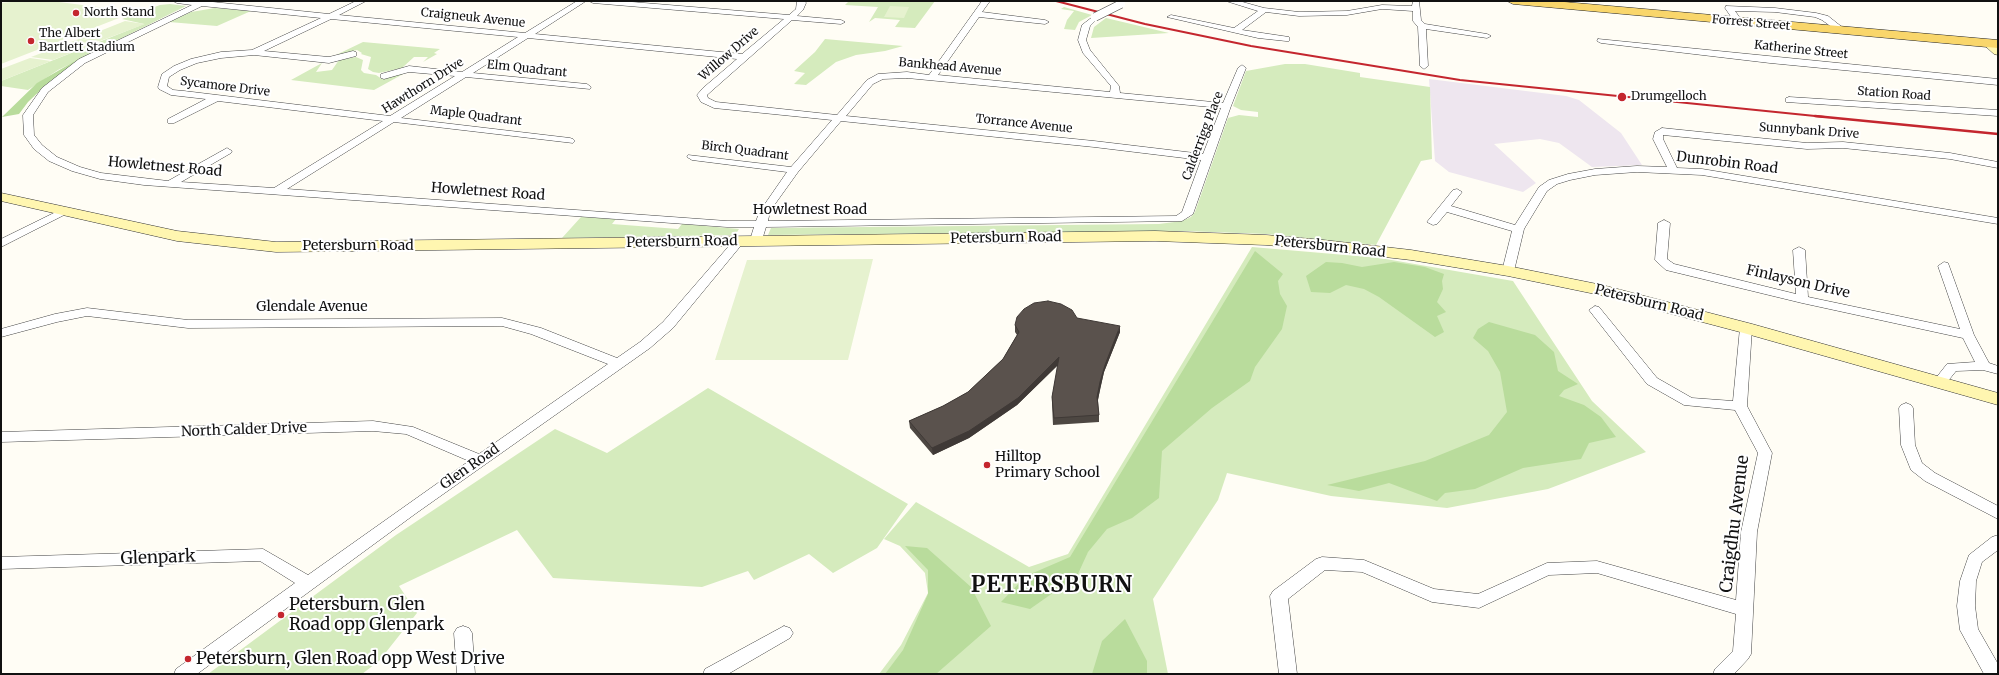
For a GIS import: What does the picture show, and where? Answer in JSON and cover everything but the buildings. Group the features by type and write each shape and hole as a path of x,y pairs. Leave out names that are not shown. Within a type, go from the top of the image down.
{"main road":[{"name":"Forrest Street","path":"1513,1 1996,46"},
{"name":"Petersburn Road","path":"1,197 177,236 261,246 386,246 756,240 1195,237 1323,245 1411,255 1508,271 1602,290 1746,328 1998,399"}],"street":[{"name":"Craigneuk Avenue","path":"177,1 743,57"},
{"path":"254,52 362,1"},
{"name":"Hawthorn Drive","path":"277,191 582,1"},
{"path":"593,1 840,22"},
{"name":"Willow Drive","path":"801,1 802,3 799,10 743,57 702,95 704,100 714,104 837,118"},
{"path":"932,77 986,1"},
{"path":"1230,1 1264,10 1299,14 1347,13 1382,7 1416,5 1417,21 1422,26 1438,30 1487,36"},
{"path":"1768,1 1775,10"},
{"path":"1115,95 1115,86 1086,51 1082,40 1086,25 1096,17 1124,2"},
{"name":"Howletnest Road","path":"202,3 82,61 45,90 28,115 29,135 38,147 53,159 76,169 100,176 144,182 727,224 1149,221 1178,219 1188,214"},
{"path":"1739,22 1729,8 1775,10 1825,18 1843,31"},
{"path":"1235,31 1264,10"},
{"path":"977,14 1045,22"},
{"path":"1171,17 1235,31 1286,39"},
{"path":"1422,26 1424,66"},
{"name":"Katherine Street","path":"1601,41 1770,60 1998,82"},
{"path":"254,52 327,65 353,54"},
{"name":"Sycamore Drive","path":"254,52 221,55 194,61 170,72 163,80 162,87 171,92 392,119"},
{"path":"384,76 409,69 418,60"},
{"name":"Calderrigg Place","path":"1188,214 1226,106 1242,68"},
{"name":"Elm Quadrant","path":"409,69 588,87"},
{"name":"Bankhead Avenue","path":"756,240 760,223 765,211 794,170 837,118 874,79 898,74 1226,106"},
{"path":"171,121 216,98"},
{"name":"Station Road","path":"1789,100 1998,113"},
{"name":"Torrance Avenue","path":"837,118 1094,144 1208,158"},
{"name":"Maple Quadrant","path":"392,119 570,140"},
{"name":"Sunnybank Drive","path":"1672,170 1658,139 1658,134 1662,131 1807,146 1843,145 1950,156 1998,165"},
{"path":"549,146 558,139"},
{"path":"171,183 227,151"},
{"name":"Birch Quadrant","path":"692,157 794,170"},
{"name":"Dunrobin Road","path":"1508,271 1518,229 1543,189 1553,182 1594,172 1637,169 1702,172 1998,220"},
{"path":"1433,222 1458,192"},
{"path":"1445,208 1518,229"},
{"path":"1,244 64,211"},
{"name":"Finlayson Drive","path":"1664,223 1661,260 1670,267 1802,299 1968,335"},
{"name":"Glen Road","path":"183,674 308,583 645,345 668,325 739,241"},
{"path":"1799,250 1802,299"},
{"path":"1944,266 1968,335 1984,366"},
{"path":"1595,310 1652,381 1689,402 1740,406 1746,328"},
{"name":"Glendale Avenue","path":"1,333 55,318 87,312 160,322 188,324 502,322 536,331 619,364"},
{"path":"1939,383 1952,367 1984,366 1998,370"},
{"name":"Craigdhu Avenue","path":"1722,674 1742,654 1749,532 1765,453 1740,406"},
{"path":"1906,408 1908,445 1916,466 1930,476 1998,513"},
{"name":"North Calder Drive","path":"1,437 373,426 408,430 481,460"},
{"path":"1994,674 1969,630 1966,606 1968,581 1975,559 1998,541"},
{"name":"Glenpark","path":"1,563 263,555 308,583"},
{"path":"1288,674 1279,596 1322,564 1364,566 1432,595 1479,601 1547,569 1597,567 1744,609"},
{"path":"463,633 466,674"},
{"path":"712,674 784,633"}],"shaded area":[{"path":"1429,79 1566,96 1579,100 1621,133 1642,165 1592,167 1559,143 1540,139 1494,144 1536,183 1523,192 1449,172 1435,161"}],"green space":[{"name":"The Albert Bartlett Stadium","path":"51,1 114,9 119,18 1,64 1,3"},
{"path":"849,1 935,1 915,28 895,27 900,20 875,18 869,22 878,7 845,5"},
{"path":"170,4 186,6 58,70 28,90 1,86 1,81 144,24 122,19 160,5"},
{"path":"890,6 909,7 904,18 884,17"},
{"path":"1064,7 1092,15 1079,22 1075,30 1064,29 1067,20 1074,11 1061,9"},
{"path":"215,8 251,11 217,26 169,22 191,12"},
{"path":"1106,18 1169,33 1091,38 1094,27"},
{"path":"125,21 145,24 100,41 80,39"},
{"path":"79,39 99,42 53,60 31,57"},
{"path":"825,39 903,46 885,51 856,55 836,62 806,85 794,84 805,73 794,71 815,52"},
{"path":"363,42 440,49 434,53 437,54 423,62 428,57 414,57 402,68 379,73 368,69 371,57 361,54 362,53 357,50 336,55"},
{"path":"82,57 46,85 28,102 19,114 2,117 37,83"},
{"path":"356,57 363,60 361,70 364,73 376,75 382,79 405,73 374,90 291,80 322,63 316,72 332,70 339,60"},
{"path":"30,58 51,61 1,81 1,69"},
{"path":"1285,64 1305,64 1360,73 1360,77 1430,87 1432,159 1421,161 1376,245 1266,234 1184,231 768,235 771,228 1159,224 1182,221 1191,217 1195,212 1228,118 1239,115 1258,117 1258,112 1241,110 1233,106 1246,71"},
{"path":"581,217 616,219 612,224 678,229 682,224 739,229 735,235 562,238"},
{"path":"1252,247 1380,258 1513,281 1592,401 1646,452 1548,489 1447,508 1331,496 1227,473 1218,500 1153,599 1168,674 879,674 901,645 928,593 925,573 900,546 884,539 916,502 1029,567 1068,554"},
{"path":"1255,251 1283,274 1278,281 1280,294 1287,306 1282,329 1255,367 1250,381 1212,408 1162,451 1159,498 1132,518 1107,529 1088,552 1077,576 1030,609 1001,602 1026,576 1070,557"},
{"path":"873,259 848,360 715,360 747,260"},
{"path":"1326,262 1342,263 1362,267 1394,262 1425,267 1444,274 1442,281 1443,289 1437,302 1446,312 1437,316 1444,332 1435,337 1379,297 1364,289 1346,285 1330,293 1311,292 1306,276"},
{"path":"1489,322 1535,335 1554,352 1558,371 1578,384 1564,390 1559,396 1584,405 1601,417 1616,437 1589,443 1581,459 1523,468 1475,489 1445,493 1437,501 1389,483 1359,491 1327,485 1425,461 1489,435 1507,412 1500,372 1488,351 1473,338 1478,329"},
{"path":"708,388 908,504 877,548 833,573 809,554 754,580 748,571 702,587 553,578 517,530 399,586 417,613 379,661 362,674 208,674 396,535 555,429 607,453"},
{"path":"905,546 927,548 971,587 991,626 936,674 885,674 903,650 928,594 928,570"},
{"path":"1125,619 1147,661 1147,674 1092,674 1102,641"}],"railway":[{"path":"1056,1 1145,24 1251,46 1460,80 1820,116"},
{"path":"1815,116 1820,116"},
{"path":"1820,116 1998,134"},
{"path":"1820,116 1825,117"}],"place":[{"name":"North Stand","path":"76,13"},
{"name":"The Albert Bartlett Stadium","path":"31,41"},
{"name":"Drumgelloch","path":"1622,97"},
{"name":"Hilltop Primary School","path":"987,465"},
{"name":"Petersburn, Glen Road opp Glenpark","path":"281,615"},
{"name":"Petersburn, Glen Road opp West Drive","path":"188,659"}],"district":[{"name":"PETERSBURN","path":"1052,586"}]}
